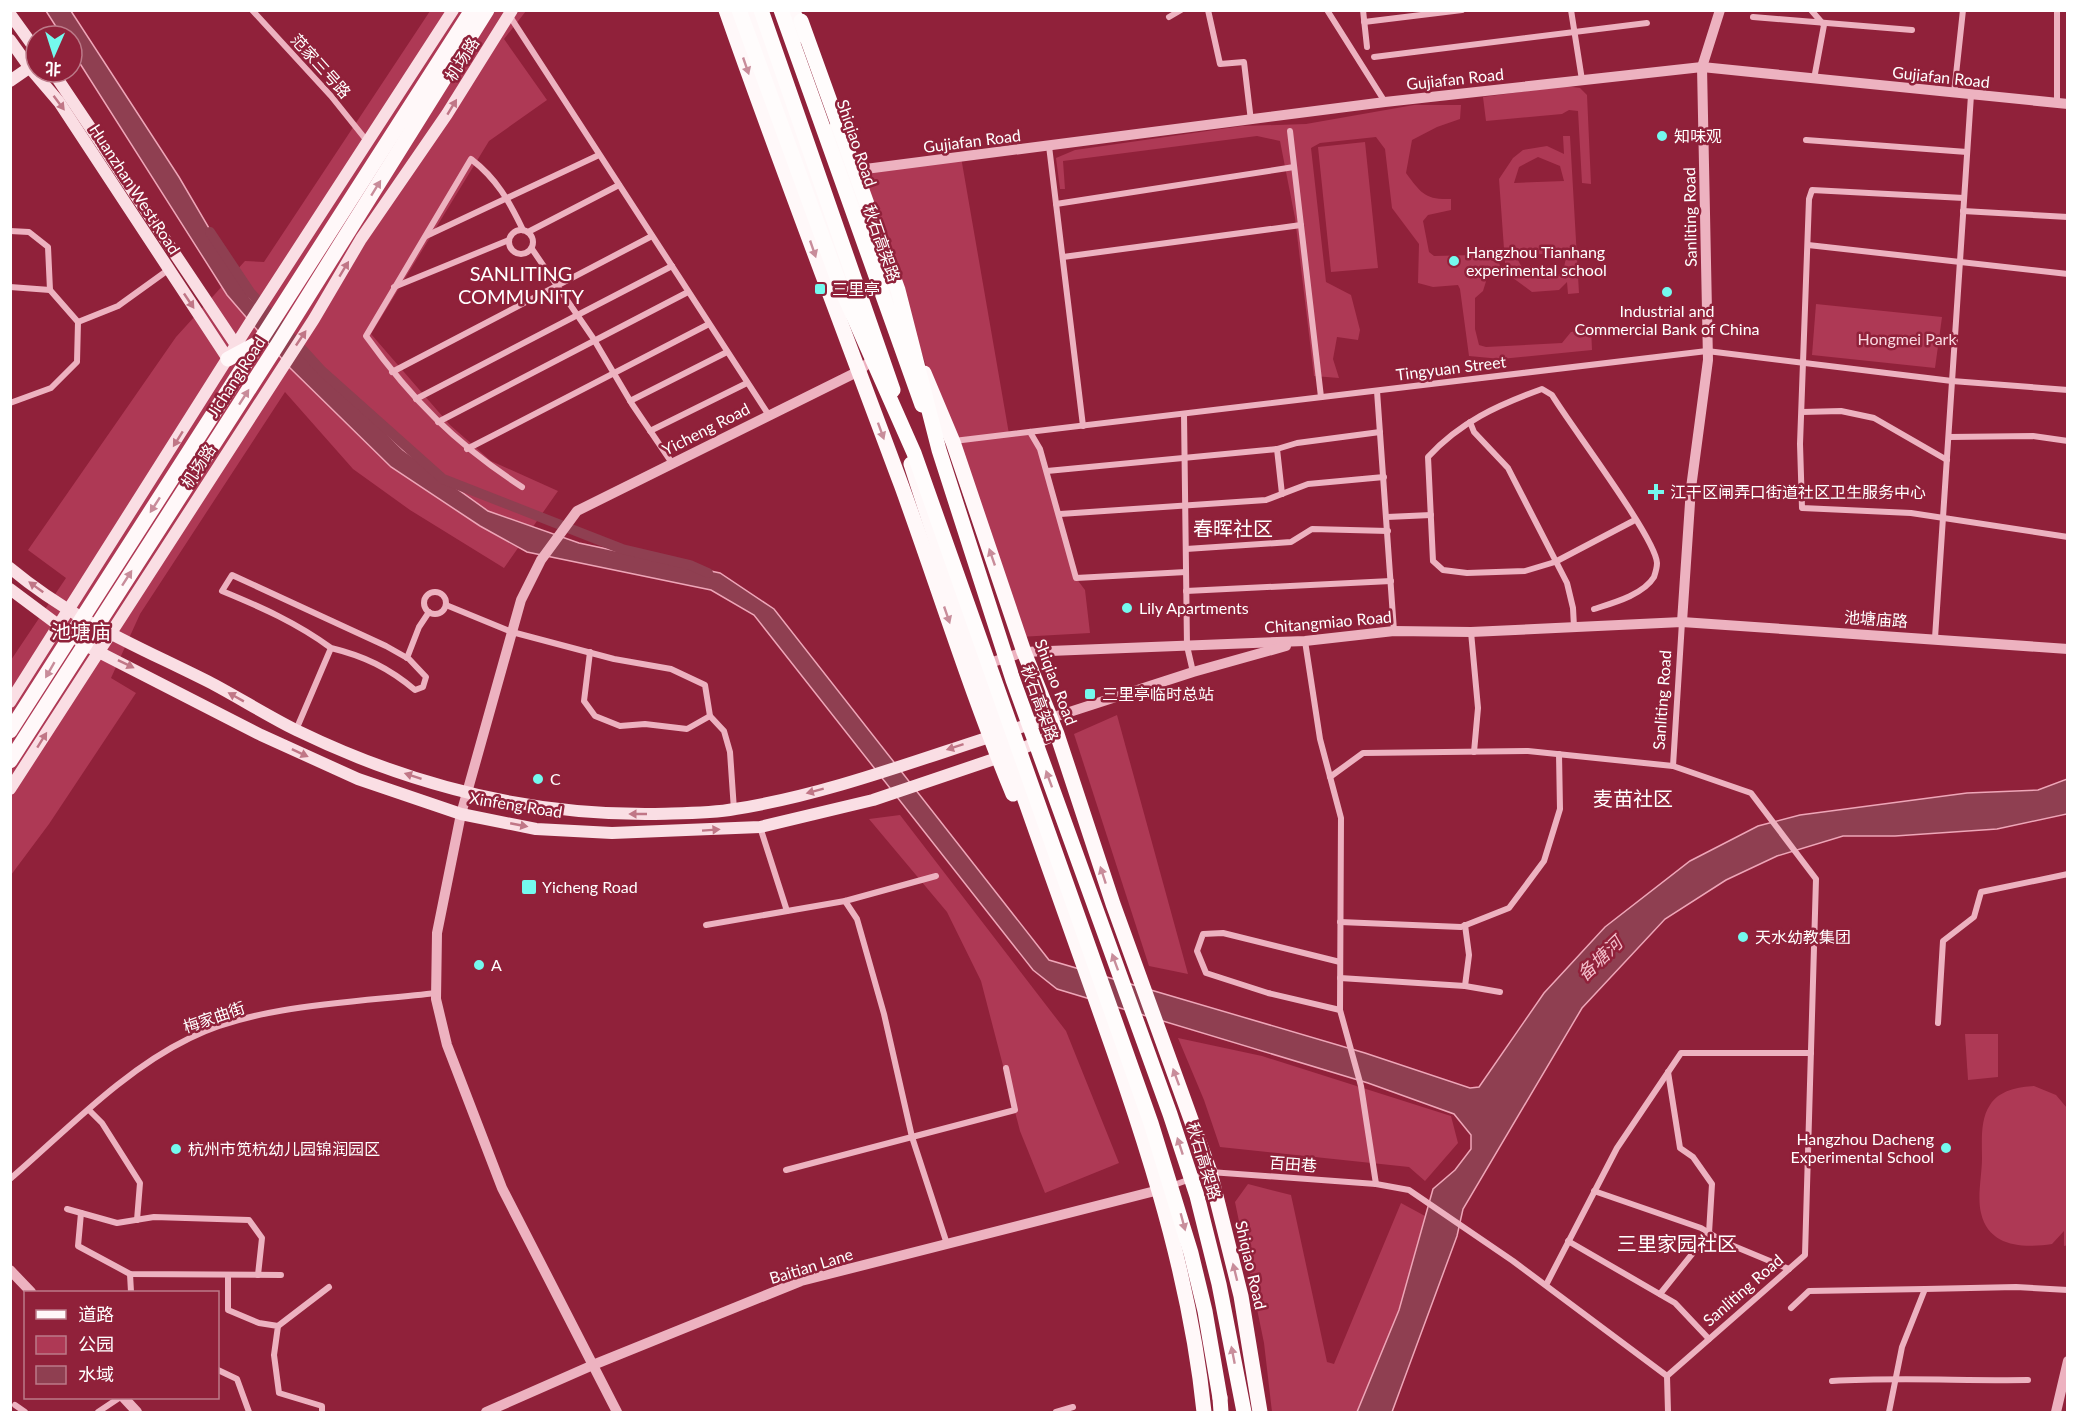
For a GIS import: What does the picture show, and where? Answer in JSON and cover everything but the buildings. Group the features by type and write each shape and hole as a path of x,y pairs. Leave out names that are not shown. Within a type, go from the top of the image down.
{"highway":[{"path":"739,10 846,305 914,453"},
{"path":"761,10 1177,1200 1205,1311 1220,1408"},
{"name":"秋石高架路","path":"781,10 939,450 1013,680 1170,1114 1197,1196 1219,1284 1244,1413"},
{"path":"797,14 898,290 939,450"}],"main road":[{"name":"机场路","path":"10,702 63,631 68,610 253,318 453,10"},
{"name":"Jichang Road","path":"10,731 63,631 81,620 471,10"},
{"name":"Jichang Road","path":"10,761 103,631 283,350 300,309 487,10"},
{"path":"726,10 837,319 859,371 1004,756 1093,1002 1112,1045 1159,1190 1185,1286 1204,1413"},
{"path":"753,10 812,187 876,356 977,667 995,734"},
{"name":"机场路","path":"283,350 314,319 361,239 447,114 510,13"},
{"path":"10,14 24,34"},
{"name":"Shiqiao Road","path":"797,14 847,171 888,289 953,441 1024,652 1057,734 1137,970 1210,1172 1241,1296 1260,1413"},
{"name":"Huanzhan West Road","path":"10,40 14,54"},
{"path":"10,81 24,72"},
{"name":"Huanzhan West Road","path":"46,84 228,359"},
{"name":"Huanzhan West Road","path":"61,84 237,345"},
{"path":"228,359 261,337"},
{"name":"Xinfeng Road","path":"10,568 81,620 213,685 296,730 373,762 469,795 548,809 611,814 734,810 872,775 1051,718"},
{"name":"Xinfeng Road","path":"10,589 63,631 91,648 261,735 358,779 461,814 536,829 612,833 760,826 824,814 887,796 1004,756 1057,734"},
{"path":"10,789 91,648"}],"street":[{"name":"范家三号路","path":"252,10 331,96 368,141"},
{"path":"1169,17 1181,10"},
{"path":"1208,10 1220,64 1244,62 1251,121"},
{"path":"1327,10 1385,102"},
{"path":"1363,10 1367,47"},
{"path":"1364,22 1462,10"},
{"path":"1571,10 1582,80"},
{"name":"Sanliting Road","path":"1667,1376 1805,1255 1816,879 1752,793 1673,766 1691,488 1707,351 1702,67 1720,10"},
{"path":"1812,10 1824,25 1814,79"},
{"path":"1954,94 1963,10"},
{"path":"2058,10 2062,104"},
{"path":"510,13 599,155 768,414"},
{"path":"1753,17 1912,30"},
{"path":"1374,57 1647,23"},
{"name":"Gujiafan Road","path":"847,171 1385,102 1702,67 2062,104"},
{"path":"1935,638 1971,95"},
{"path":"1290,131 1321,398"},
{"path":"1806,140 1967,152"},
{"path":"1050,146 1083,426"},
{"path":"424,237 599,155"},
{"path":"509,240 510,248 516,254 525,254 534,242 492,176 471,159 366,336 392,372 438,422 467,448 522,487"},
{"path":"1056,204 1294,167"},
{"path":"394,287 509,240 514,233 525,231 619,185"},
{"path":"1964,198 1812,190 1802,412 1802,508 1911,513 2067,537"},
{"path":"1963,211 2067,217"},
{"path":"1063,257 1301,225"},
{"path":"10,231 29,232 48,247 50,290 78,322 77,362 51,388 10,403"},
{"path":"392,372 652,236"},
{"path":"1808,245 1960,264 2067,274"},
{"path":"531,249 578,314 630,401 672,463"},
{"path":"416,399 672,266"},
{"path":"78,322 118,306 168,270"},
{"path":"10,287 50,290"},
{"path":"438,422 688,292"},
{"path":"467,448 710,324"},
{"name":"Tingyuan Street","path":"953,441 1707,351 1952,381 2067,390"},
{"path":"630,401 727,352"},
{"name":"Yicheng Road","path":"617,1413 502,1188 447,1045 436,993 437,933 461,814 469,795 521,600 541,560 577,511 768,414 859,371 876,356"},
{"path":"650,431 747,383"},
{"path":"1594,609 1628,598 1654,577 1657,562 1635,520 1552,395 1542,389 1487,412 1448,435 1428,457 1433,561 1443,570 1467,573 1525,572 1555,562 1635,520"},
{"path":"1377,391 1394,630"},
{"path":"1802,412 1841,411 1874,418 1947,460"},
{"path":"1184,414 1187,645 1193,672"},
{"path":"1470,422 1474,432 1508,468 1567,583 1575,627"},
{"path":"1030,432 1040,449 1047,471 1076,578 1186,572"},
{"path":"1047,471 1277,449 1297,443 1380,432"},
{"path":"1948,437 1975,439 2033,436 2067,441"},
{"path":"1277,449 1282,494"},
{"path":"1060,514 1266,500 1308,484 1384,477"},
{"path":"1387,517 1431,515"},
{"path":"1186,549 1292,542 1312,529 1388,531"},
{"path":"232,575 335,621 407,658 426,678 423,687 415,690 398,675 365,657 331,648 307,630 222,591 232,575"},
{"path":"1186,591 1390,581"},
{"path":"440,592 445,598 446,605 439,613 429,612 424,603 429,593 440,592"},
{"path":"446,605 512,632 671,669 705,685 710,716 724,731 730,752 734,810"},
{"path":"407,658 419,627 429,612"},
{"name":"Chitangmiao Road","path":"977,667 1024,652 1305,641 1394,630 1471,633 1682,622"},
{"name":"池塘庙路","path":"1682,622 2067,649"},
{"path":"1471,633 1478,708 1474,752"},
{"path":"1051,718 1193,672 1305,641 1320,740 1341,818 1340,1010 1361,1086 1376,1184"},
{"path":"296,730 331,648"},
{"path":"591,652 584,701 595,716 620,726 655,725 687,729 710,716"},
{"path":"1330,777 1363,753 1559,754 1673,766"},
{"path":"1340,922 1465,926 1509,908 1544,861 1560,808 1559,754"},
{"path":"760,826 787,911"},
{"path":"1938,1023 1943,941 1974,916 1981,892 2067,874"},
{"path":"706,925 845,901 936,876"},
{"path":"845,901 857,919 884,1014 912,1137 947,1244"},
{"path":"1465,926 1469,956 1465,986"},
{"path":"1340,962 1223,933 1203,934 1197,951 1206,973 1268,993 1340,1010"},
{"path":"1340,978 1465,986 1500,992"},
{"name":"梅家曲街","path":"10,1179 134,1073 190,1037 284,1011 436,993"},
{"path":"1668,1413 1667,1376 1546,1285 1617,1148 1681,1053 1811,1053"},
{"path":"786,1170 1015,1110 1006,1068"},
{"path":"1660,1294 1709,1233 1712,1184 1693,1157 1680,1148 1668,1072"},
{"path":"89,1110 102,1123 140,1183 137,1220"},
{"name":"百田巷","path":"1159,1190 1210,1172 1376,1184 1409,1190 1546,1285"},
{"name":"Baitian Lane","path":"486,1413 593,1365 801,1281 1159,1190"},
{"path":"1594,1191 1709,1233 1724,1242 1790,1269"},
{"path":"67,1209 117,1223 154,1217 249,1220 262,1238 258,1275"},
{"path":"81,1213 78,1246 130,1274 281,1275"},
{"path":"1568,1241 1676,1304 1709,1339"},
{"path":"10,1270 29,1291"},
{"path":"130,1274 130,1291"},
{"path":"228,1275 228,1310 260,1323 278,1326"},
{"path":"322,1413 322,1406 279,1393 274,1355 278,1326 329,1287"},
{"path":"1791,1308 1809,1291 2016,1287 2067,1290"},
{"path":"1889,1413 1902,1347 1925,1289"},
{"path":"2056,1413 2067,1361"},
{"path":"219,1370 237,1379 249,1413"},
{"path":"1832,1381 1896,1377 1950,1381 2028,1380"},
{"path":"98,1413 118,1399"},
{"path":"125,1399 137,1413"},
{"path":"15,1406 25,1413"},
{"path":"1056,1413 1073,1407"}],"green space":[{"path":"430,11 526,11 504,39 547,100 489,141 371,334 450,425 491,461 558,491 504,568 410,510 353,469 285,392 140,614 111,678 136,693 49,824 11,875 11,660 66,578 28,550 176,337 245,261 264,262"},
{"path":"1566,86 1580,88 1587,95 1591,184 1582,183 1578,111 1569,110 1562,114 1486,121 1483,97"},
{"path":"1414,105 1461,105 1460,119 1437,127 1412,140 1406,173 1424,194 1435,198 1451,199 1451,210 1428,215 1423,221 1429,252 1434,256 1476,255 1499,263 1503,274 1488,275 1483,291 1475,298 1475,329 1479,345 1486,347 1562,343 1571,332 1591,328 1592,350 1501,359 1469,356 1458,285 1433,287 1418,283 1419,244 1392,208 1385,149 1376,137 1320,143 1311,148 1326,282 1351,295 1360,330 1358,340 1337,337 1333,359 1339,378 1314,376 1295,218 1280,141 1257,136 1063,161 1065,189 1060,189 1056,158 1075,150 1242,126 1306,124"},
{"path":"1563,136 1570,136 1579,293 1568,294 1567,282 1559,290 1532,292 1513,278 1505,263 1499,179 1513,158 1523,150 1547,146 1564,154","holes":["1538,157 1560,166 1564,181 1514,183 1519,167","1567,253 1563,272 1541,279 1529,274 1519,263 1516,255"]},
{"path":"1365,142 1378,268 1331,272 1318,147"},
{"path":"961,157 1009,434 1030,432 1040,449 1076,578 1085,590 1090,633 1019,637 859,170"},
{"name":"Hongmei Park","path":"1816,304 1942,317 1935,368 1812,355"},
{"path":"1117,715 1188,974 1149,966 1074,734"},
{"path":"900,815 1066,1031 1119,1163 1045,1193 1020,1131 981,981 947,912 869,819"},
{"path":"1965,1034 1998,1034 1998,1077 1968,1080"},
{"path":"1178,1038 1262,1056 1451,1116 1458,1143 1425,1181 1409,1167 1220,1147 1204,1100"},
{"path":"2034,1086 2056,1095 2067,1108 2068,1245 2064,1246 2064,1231 2052,1244 2031,1246 2009,1243 1992,1233 1985,1225 1981,1213 1982,1131 1987,1111 1994,1100 2004,1093 2016,1088"},
{"path":"1248,1184 1291,1195 1327,1362 1334,1364 1401,1203 1425,1216 1399,1310 1357,1412 1272,1412 1264,1343 1235,1202"}],"water":[{"path":"46,11 71,11 79,24 54,24"},
{"name":"备塘河","path":"84,31 179,177 250,298 403,450 488,511 579,543 720,573 774,609 1049,960 1365,1053 1470,1088 1479,1087 1544,993 1605,927 1690,861 1758,826 1800,815 1967,793 2038,790 2067,779 2067,814 1997,829 1895,836 1843,836 1777,856 1726,880 1665,919 1582,1008 1463,1209 1457,1236 1392,1412 1357,1412 1399,1310 1433,1189 1455,1170 1471,1149 1471,1135 1454,1114 1368,1083 1057,989 1033,970 754,615 711,590 527,552 480,526 391,467 289,367 227,295 84,70"}],"waterway":[{"path":"210,232 250,292 322,371 443,479 622,549 690,565 708,573"}],"place":[{"name":"知味观","path":"1662,136"},
{"name":"Hangzhou Tianhang experimental school","path":"1454,261"},
{"name":"三里亭","path":"820,289"},
{"name":"Industrial and Commercial Bank of China","path":"1667,292"},
{"name":"江干区闸弄口街道社区卫生服务中心","path":"1656,492"},
{"name":"Lily Apartments","path":"1127,608"},
{"name":"三里亭临时总站","path":"1090,694"},
{"name":"C","path":"538,779"},
{"name":"Yicheng Road","path":"529,887"},
{"name":"天水幼教集团","path":"1743,937"},
{"name":"A","path":"479,965"},
{"name":"Hangzhou Dacheng Experimental School","path":"1946,1148"},
{"name":"杭州市笕杭幼儿园锦润园区","path":"176,1149"}],"district":[{"name":"SANLITING COMMUNITY","path":"521,286"},
{"name":"春晖社区","path":"1233,529"},
{"name":"池塘庙","path":"81,632"},
{"name":"麦苗社区","path":"1633,799"},
{"name":"三里家园社区","path":"1677,1244"}]}
